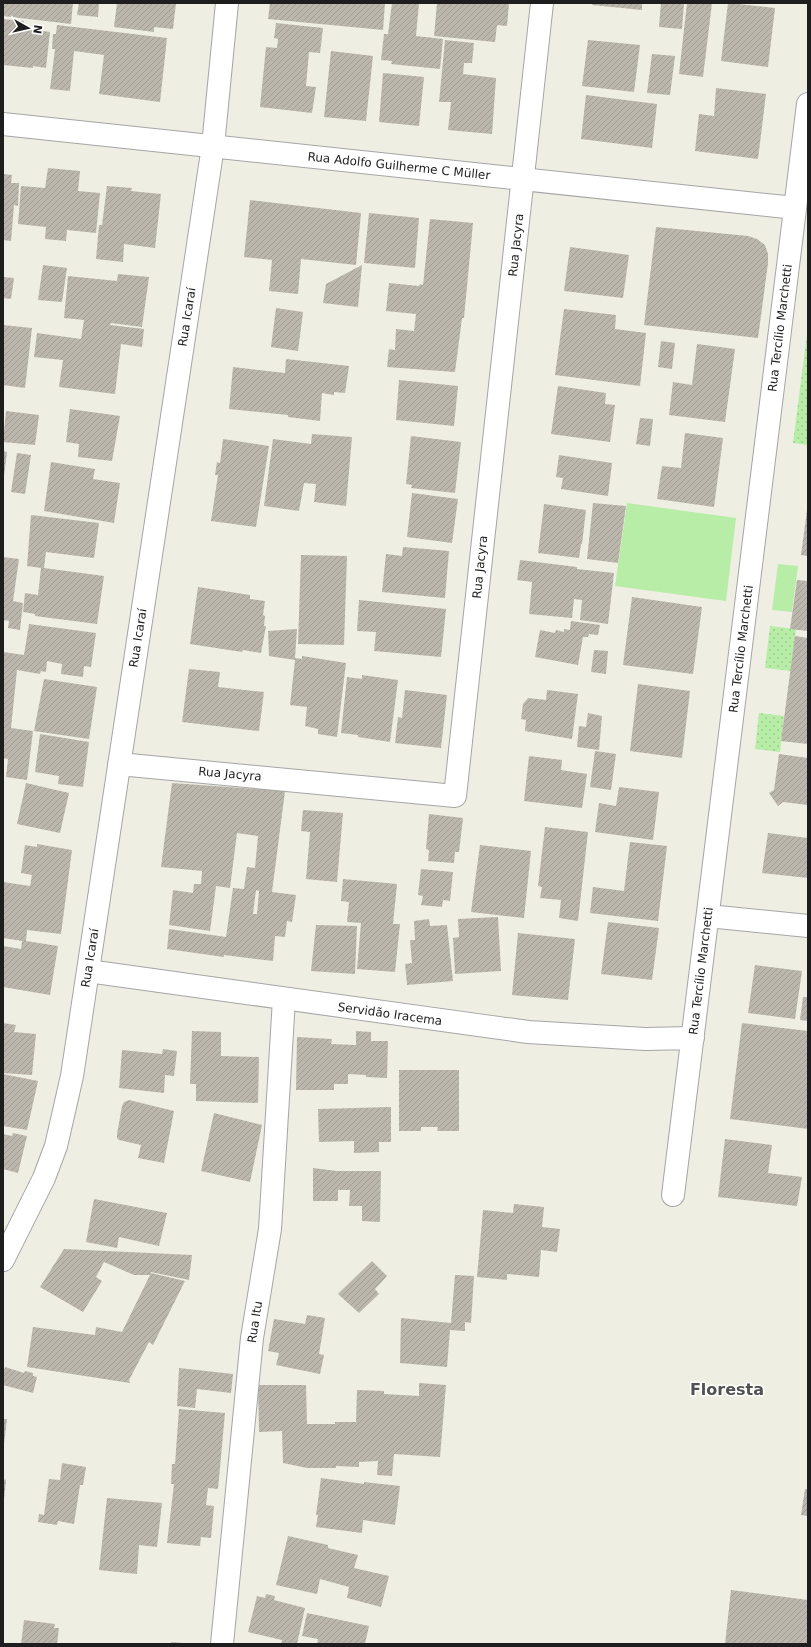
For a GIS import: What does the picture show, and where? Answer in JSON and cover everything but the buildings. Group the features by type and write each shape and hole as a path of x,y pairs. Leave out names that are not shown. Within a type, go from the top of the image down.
{"street":[{"name":"Rua Icaraí","path":"3,1260 44,1178 56,1146 72,1076 213,146 227,3"},
{"name":"Rua Jacyra","path":"119,764 454,796 542,3"},
{"name":"Rua Tercílio Marchetti","path":"673,1195 808,104"},
{"name":"Rua Adolfo Guilherme C Müller","path":"3,124 795,208"},
{"path":"708,916 808,926"},
{"name":"Servidão Iracema","path":"88,971 528,1032 645,1039 693,1038"},
{"name":"Rua Itu","path":"222,1644 252,1338 270,1229 284,999"}],"green space":[{"path":"808,326 808,445 793,443"},
{"path":"627,503 736,518 726,601 615,586"},
{"path":"778,564 798,566 792,612 772,610"},
{"path":"770,626 796,629 791,671 765,668"},
{"path":"759,713 784,716 780,752 755,749"}],"district":[{"name":"Floresta","path":"727,1389"}]}
